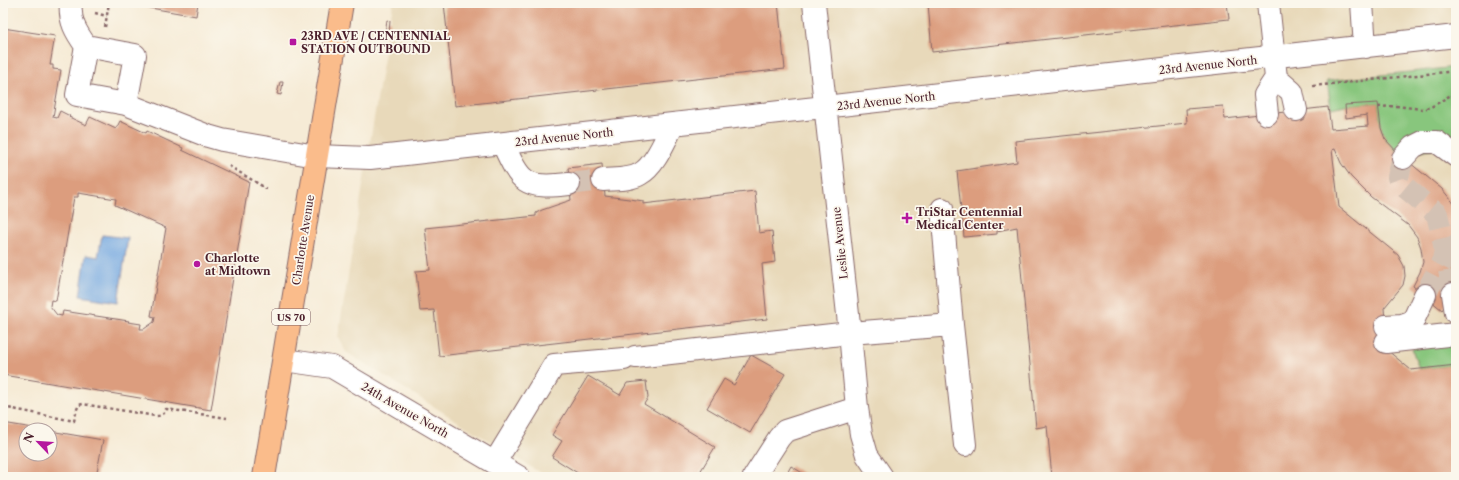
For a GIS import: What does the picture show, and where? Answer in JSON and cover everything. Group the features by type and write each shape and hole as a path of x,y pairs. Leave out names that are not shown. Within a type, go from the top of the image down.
{"main road":[{"name":"Charlotte Avenue","path":"264,477 342,3"}],"street":[{"path":"71,3 70,13 73,24 86,46 135,55 126,104"},
{"name":"Leslie Avenue","path":"814,3 857,408 861,434 867,455 882,477"},
{"path":"1267,114 1265,95 1275,68 1268,3"},
{"path":"1362,3 1365,47"},
{"name":"23rd Avenue North","path":"86,46 77,95 126,104 222,140 316,156 370,158 825,108 1275,68 1365,47 1456,36"},
{"path":"1275,68 1292,92 1296,110"},
{"path":"603,180 632,177 641,174 659,151 673,125"},
{"path":"1404,158 1413,147 1424,142 1437,142 1456,156"},
{"path":"503,144 515,170 522,178 530,183 539,186 569,184"},
{"path":"942,209 952,325 965,445"},
{"path":"1425,295 1413,321 1386,334 1456,334"},
{"path":"495,462 554,365 630,358 850,333 952,325"},
{"name":"24th Avenue North","path":"284,360 332,368 519,477"},
{"path":"754,477 779,438 786,431 857,408"}],"path":[{"path":"104,32 109,3"},
{"path":"1307,87 1456,71"},
{"path":"1378,107 1396,106 1422,109 1431,107 1456,92"},
{"path":"3,407 74,421 76,409 79,405 83,404 155,416 164,414 166,409 227,418"}],"shaded area":[{"name":"TriStar Centennial Medical Center","path":"393,3 1456,3 1456,477 547,477 346,352 338,337"}],"green space":[{"path":"1456,67 1456,145 1399,154 1385,139 1381,128 1378,103 1345,105 1331,108 1327,81"},
{"path":"1456,344 1456,365 1419,369 1412,349"}],"water":[{"path":"102,235 128,238 118,302 80,296 86,255 98,257"}],"building":[{"path":"122,3 198,3 196,16"},
{"path":"444,3 778,3 785,69 455,106"},
{"path":"928,3 1227,3 1229,19 932,52"},
{"path":"387,20 390,21 389,33 385,33"},
{"name":"Charlotte at Midtown","path":"3,28 55,36 50,65 53,65 53,69 61,70 53,117 57,118 60,111 86,125 90,117 116,129 120,121 146,133 147,131 183,148 182,150 249,182 211,410 3,375","holes":["78,193 116,199 115,205 166,228 151,316 155,317 154,322 144,329 140,329 141,324 128,322 129,321 63,311 62,316 57,315 50,306 51,300 56,301 74,197 78,197"]},
{"path":"280,82 283,82 281,95 277,94"},
{"name":"TriStar Centennial Medical Center","path":"1378,103 1381,128 1385,139 1399,154 1442,189 1456,206 1456,285 1449,301 1442,310 1413,286 1423,262 1421,248 1417,237 1408,225 1371,197 1351,177 1341,163 1335,149 1332,150 1339,207 1398,255 1404,266 1405,276 1403,285 1384,308 1387,350 1411,370 1456,365 1456,477 1052,477 1047,426 1036,428 1017,227 997,231 997,234 964,237 957,171 1017,162 1015,141 1187,123 1186,109 1223,106 1225,119 1328,107 1331,129 1368,126 1367,115 1346,118 1345,105"},
{"path":"602,164 605,196 643,201 643,204 755,191 759,233 772,231 775,262 762,264 767,319 439,356 434,310 420,311 416,271 430,270 425,228 536,216 536,213 542,210 571,200 568,168"},
{"path":"751,355 785,374 750,433 707,408 724,379 734,385"},
{"path":"588,376 620,395 627,383 646,381 648,398 644,404 715,447 697,477 584,477 552,457 562,441 552,435"},
{"path":"3,423 18,426 18,462 58,462 58,432 103,440 96,477 3,477"},
{"path":"791,466 809,477 785,477"}],"tunnel":[{"path":"1403,158 1398,177 1400,183 1437,214 1453,294"},
{"path":"569,184 603,180"},
{"path":"1425,295 1443,260 1445,250"}],"place":[{"name":"23RD AVE / CENTENNIAL STATION OUTBOUND","path":"293,42"},
{"name":"TriStar Centennial Medical Center","path":"907,218"},
{"name":"Charlotte at Midtown","path":"197,264"}]}
